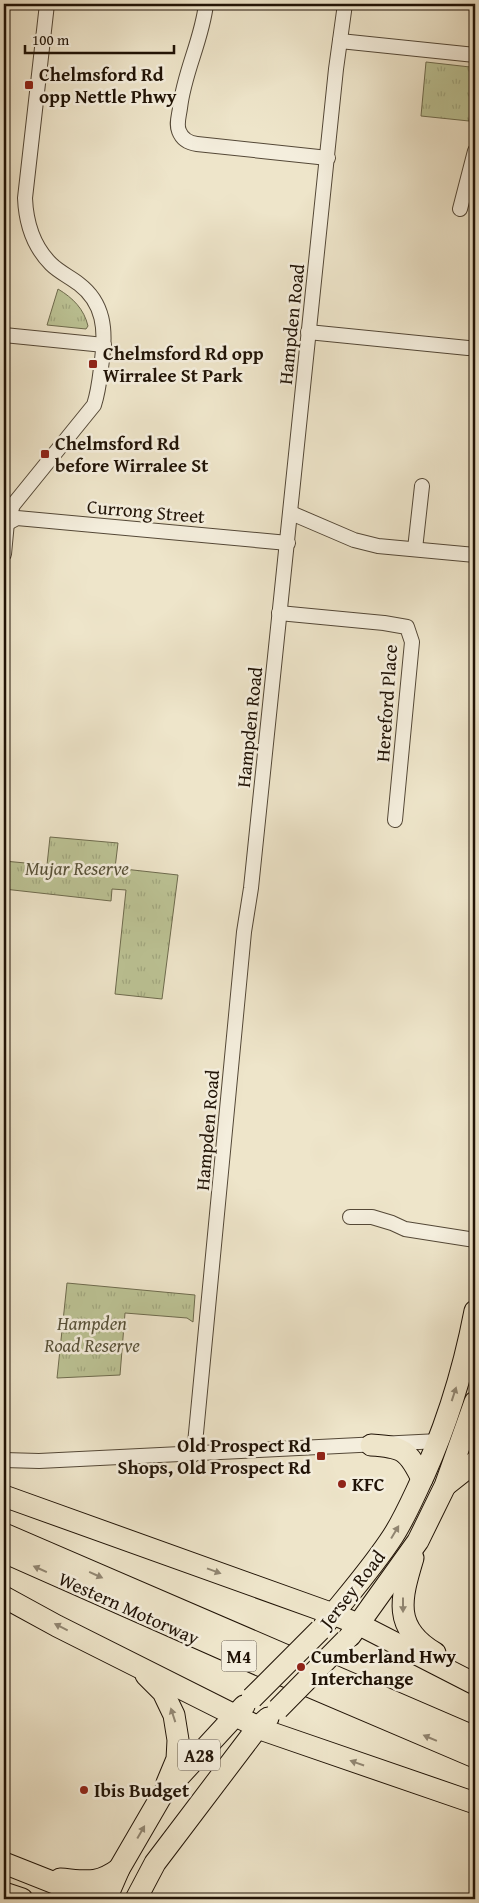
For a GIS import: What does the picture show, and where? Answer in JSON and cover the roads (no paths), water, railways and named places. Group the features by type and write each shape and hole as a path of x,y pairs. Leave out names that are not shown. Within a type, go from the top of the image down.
{"highway":[{"name":"Jersey Road","path":"106,1899 119,1869 162,1795 252,1698 327,1622 394,1536 439,1440 467,1352 475,1311"},
{"name":"Jersey Road","path":"136,1899 155,1863 258,1727 278,1709 352,1632 418,1541 445,1486 475,1402"},
{"path":"371,1445 391,1446 406,1453 413,1459 422,1479"},
{"path":"445,1486 475,1462"},
{"path":"4,1496 327,1622 475,1684"},
{"name":"Western Motorway","path":"4,1534 475,1737"},
{"path":"418,1541 404,1589 402,1603 406,1624 412,1634 425,1646 475,1674"},
{"name":"Western Motorway","path":"4,1552 266,1668 475,1757"},
{"path":"4,1597 57,1626 258,1727 475,1803"},
{"path":"104,1648 144,1674 163,1692 174,1715 178,1740 176,1759 162,1795"},
{"path":"155,1899 156,1890 176,1834"},
{"path":"4,1863 95,1899"},
{"path":"39,1877 96,1881 107,1878 119,1869"},
{"path":"4,1893 22,1899"}],"street":[{"path":"4,554 6,524 13,505 92,408 98,392 104,345 104,326 98,306 81,286 56,268 44,256 30,231 26,212 25,198 47,4"},
{"path":"206,4 203,24 182,88 178,122 181,135 188,142 197,144 328,158"},
{"name":"Hampden Road","path":"194,1454 244,932 251,888 288,543 308,332 345,4"},
{"path":"340,41 475,55"},
{"path":"460,209 475,151"},
{"path":"308,332 468,348"},
{"path":"4,335 104,345"},
{"path":"415,549 422,486"},
{"path":"291,513 354,540 378,546 475,555"},
{"name":"Currong Street","path":"6,524 17,518 288,543"},
{"name":"Hereford Place","path":"279,613 407,627 412,642 395,820"},
{"path":"350,1216 372,1217 406,1229 475,1240"},
{"path":"4,1460 39,1461 194,1454 439,1440"}],"place":[{"name":"Chelmsford Rd opp Nettle Phwy","path":"29,85"},
{"name":"Chelmsford Rd opp Wirralee St Park","path":"93,364"},
{"name":"Chelmsford Rd before Wirralee St","path":"45,454"},
{"name":"Old Prospect Rd Shops, Old Prospect Rd","path":"321,1456"},
{"name":"KFC","path":"342,1484"},
{"name":"Cumberland Hwy Interchange","path":"301,1667"},
{"name":"Ibis Budget","path":"84,1790"}],"park label":[{"name":"Mujar Reserve","path":"77,868"},
{"name":"Hampden Road Reserve","path":"92,1334"}]}
